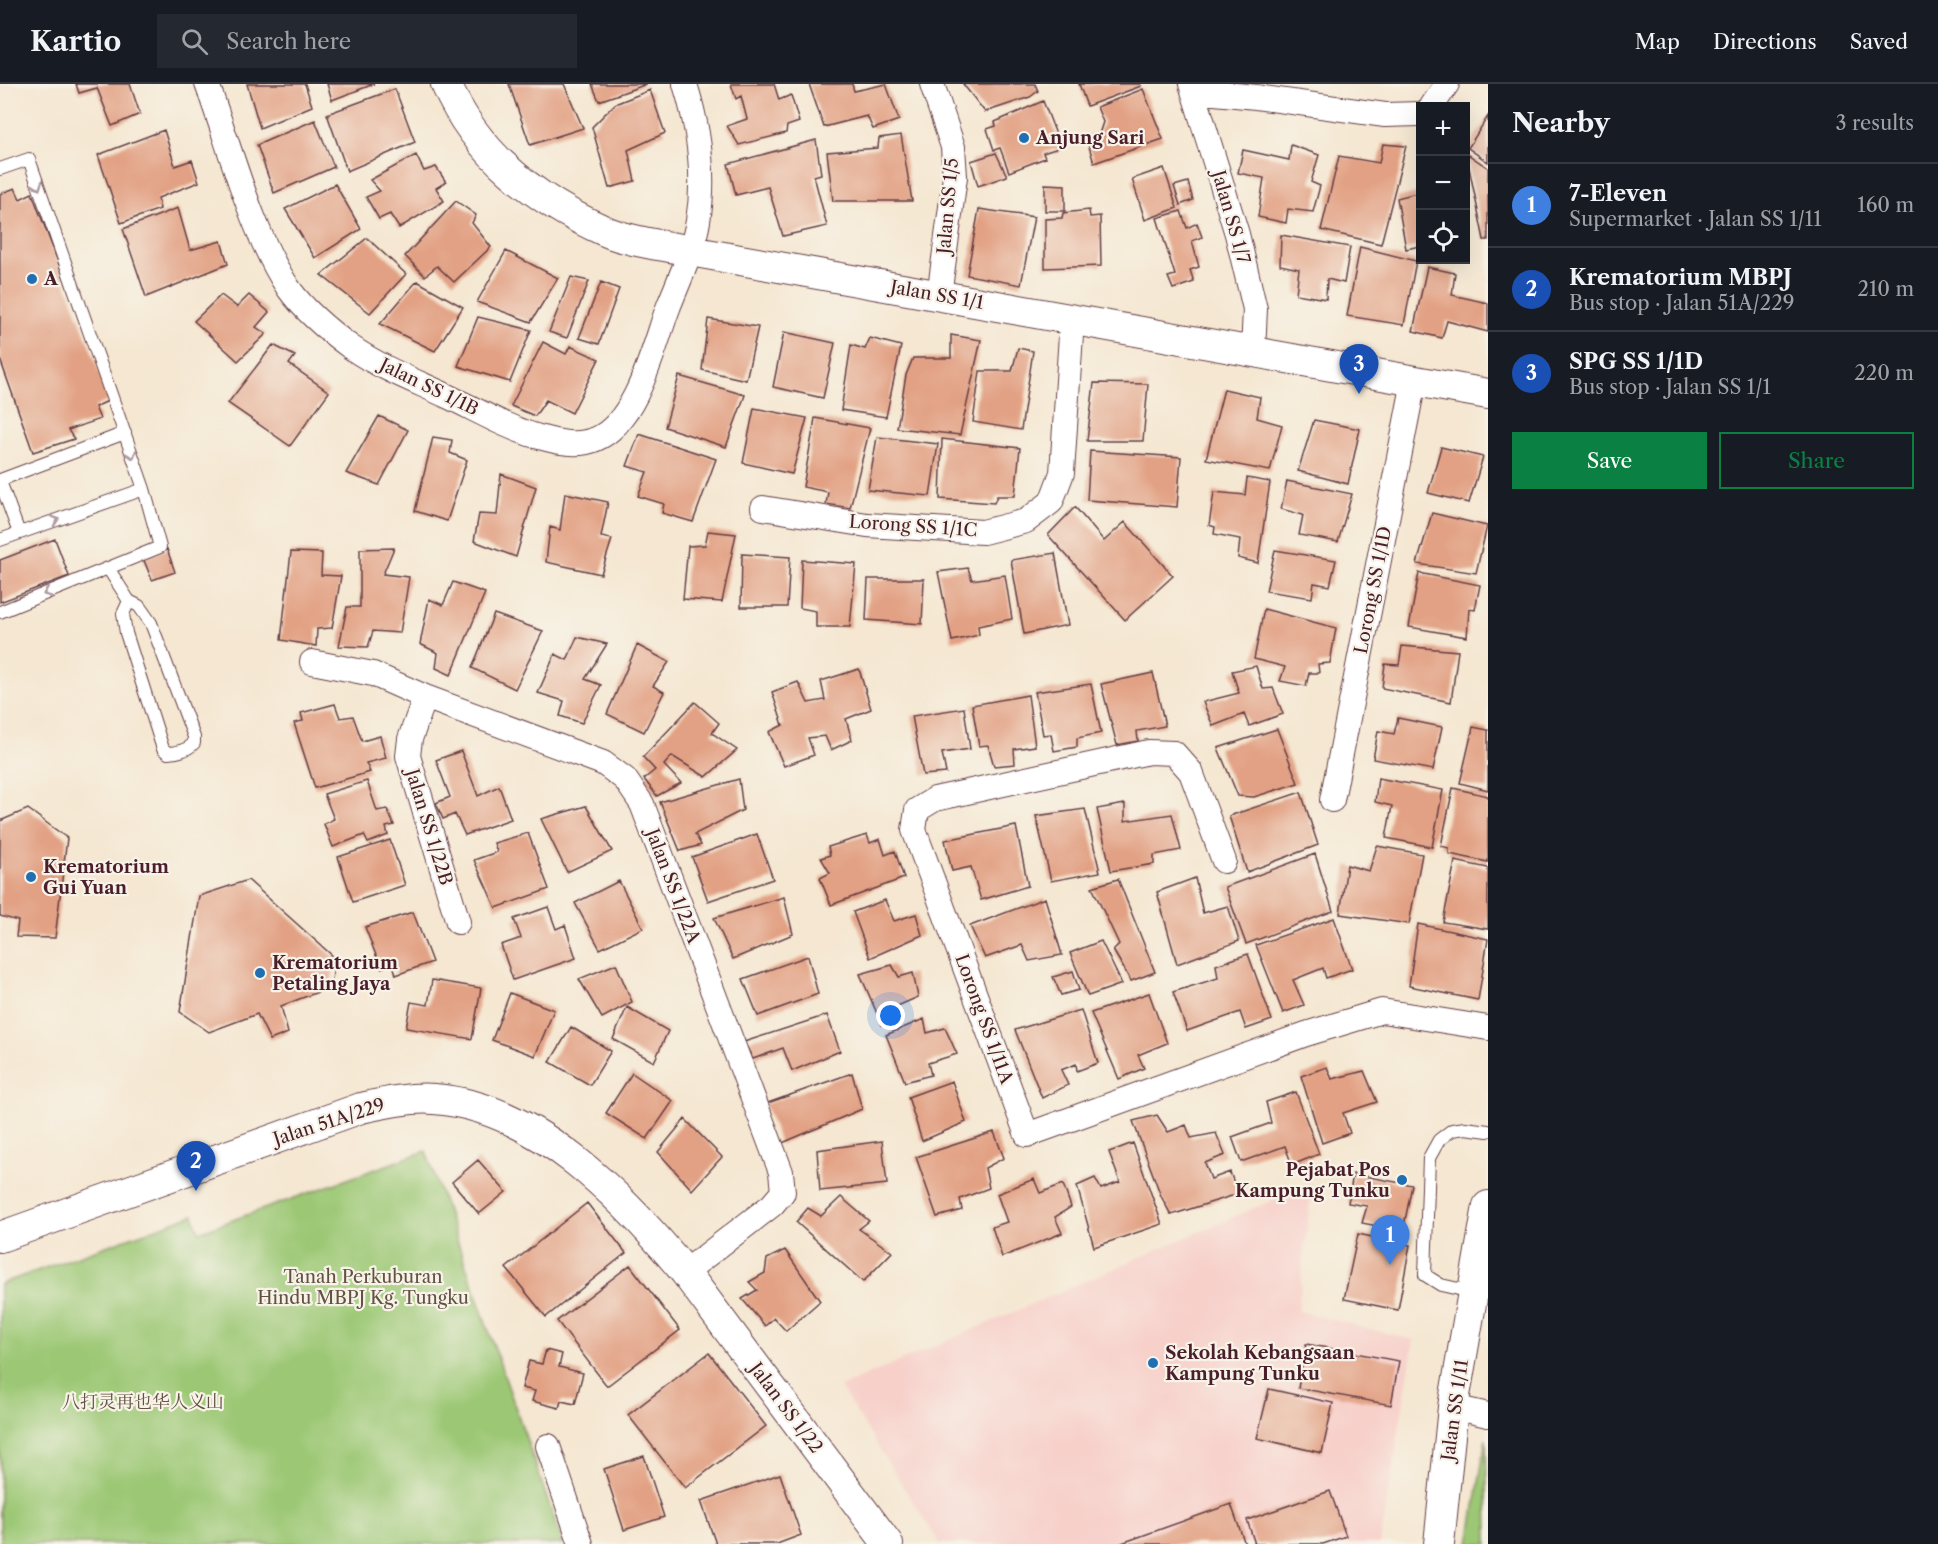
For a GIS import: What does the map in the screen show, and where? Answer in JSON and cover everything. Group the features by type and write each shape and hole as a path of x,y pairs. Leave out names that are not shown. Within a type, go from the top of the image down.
{"street":[{"name":"Jalan SS 1/1B","path":"207,84 268,254 291,291 306,307 353,349 420,384 538,437 572,444 596,439 617,424 633,402 690,251 698,221 701,162 696,121 685,84"},
{"name":"Jalan SS 1/1","path":"446,84 484,148 537,195 607,232 690,251 1488,394"},
{"name":"Jalan SS 1/5","path":"932,84 953,147 954,177 939,296"},
{"path":"1435,102 1447,84"},
{"path":"1192,88 1385,115 1416,114"},
{"name":"Jalan SS 1/7","path":"1192,88 1238,234 1255,309 1253,352"},
{"name":"Lorong SS 1/1C","path":"763,508 867,525 983,532 1026,521 1051,501 1062,474 1072,319"},
{"name":"Lorong SS 1/1D","path":"1332,800 1414,381"},
{"name":"Jalan SS 1/22A","path":"312,663 373,674 425,697 603,763 625,779 642,804 781,1172 783,1192 772,1206 685,1272"},
{"name":"Jalan SS 1/22B","path":"425,697 410,739 408,756 458,922"},
{"name":"Lorong SS 1/11A","path":"1224,861 1191,772 1174,753 1149,752 1126,757 935,800 917,810 914,830 1027,1135 1306,1034 1382,1011 1488,1028"},
{"name":"Jalan 51A/229","path":"0,1238 361,1108 389,1102 434,1099 477,1108 520,1125 561,1150 609,1189 649,1228 685,1272"},
{"name":"Jalan SS 1/11","path":"1439,1544 1453,1407 1488,1206"},
{"name":"Jalan SS 1/22","path":"685,1272 888,1544"},
{"path":"1453,1407 1488,1415"},
{"path":"548,1446 582,1544"}],"lane":[{"path":"0,169 29,159 144,489 160,547 0,612"},
{"path":"19,533 0,480 125,433"},
{"path":"0,540 144,489"},
{"path":"108,568 129,601 139,606 151,623 194,737 191,747 173,753 168,753 164,749 126,633 123,614 129,601"},
{"path":"1472,1292 1441,1285 1425,1275 1429,1158 1439,1140 1452,1130 1465,1128 1488,1131"}],"shaded area":[{"name":"Sekolah Kebangsaan Kampung Tunku","path":"1312,1183 1298,1311 1414,1340 1380,1544 940,1544 840,1387"}],"green space":[{"path":"426,1151 563,1544 0,1544 0,1284 193,1215 199,1232"},
{"path":"1486,1439 1488,1544 1469,1544"}],"building":[{"path":"76,84 130,84 140,114 112,126 97,88 79,93"},
{"path":"247,84 305,84 312,106 260,128"},
{"path":"327,84 374,84 332,100"},
{"path":"509,84 564,84 583,128 530,145"},
{"path":"592,84 647,84 599,101"},
{"path":"731,84 774,84 779,100 791,95 799,122 787,126 786,133 739,145 727,126 747,119 741,96 736,99"},
{"path":"809,84 852,84 854,91 886,84 899,120 873,129 867,116 824,127"},
{"path":"963,84 1035,84 1038,91 1030,97 985,112"},
{"path":"1079,84 1140,84 1141,86 1087,106"},
{"path":"395,89 415,142 347,171 327,114"},
{"path":"1143,89 1163,139 1094,163 1086,137 1099,134 1103,122 1097,107"},
{"path":"650,90 665,133 628,150 635,181 609,188 592,127 615,104"},
{"name":"Anjung Sari","path":"1043,101 1061,147 1043,153 1045,158 1009,172 1000,148 994,150 987,129 996,126 995,122"},
{"path":"1488,116 1488,162 1470,149 1470,145"},
{"path":"315,120 334,167 274,193 257,145"},
{"path":"164,130 175,166 192,160 199,182 158,198 160,209 121,223 98,155"},
{"path":"901,135 912,201 833,201 827,152 878,148 879,138"},
{"path":"816,140 821,174 814,176 827,226 783,236 768,187 736,195 728,164"},
{"path":"1383,144 1406,146 1381,244 1321,230 1339,156 1379,163"},
{"path":"1291,145 1319,155 1311,182 1320,186 1313,212 1288,209 1286,223 1258,217 1264,178 1238,173 1243,150 1289,160"},
{"path":"996,153 1007,176 978,186 971,161"},
{"path":"416,155 424,171 436,167 446,182 436,188 444,201 399,228 390,214 379,219 366,197 380,191 370,180"},
{"path":"1470,156 1488,168 1488,240 1484,240 1470,172"},
{"path":"1164,168 1177,208 1145,220 1132,179"},
{"path":"1188,182 1193,200 1180,205 1174,186"},
{"path":"335,184 361,229 315,258 285,209"},
{"path":"1045,184 1065,185 1065,211 1045,211"},
{"name":"A","path":"15,188 20,199 32,193 110,400 95,407 100,419 68,430 74,439 33,452 0,359 0,194"},
{"path":"1416,193 1416,247 1406,249 1397,198"},
{"path":"456,201 476,215 472,223 491,247 454,282 437,266 425,276 405,256"},
{"path":"178,208 190,250 221,241 228,264 146,297 123,229"},
{"path":"979,209 1034,217 1021,285 967,275"},
{"path":"1089,210 1090,217 1100,216 1101,266 1045,268 1045,219 1062,218 1063,213"},
{"path":"1181,211 1187,228 1197,223 1202,237 1192,241 1199,267 1190,270 1194,282 1173,289 1168,277 1175,275 1157,218"},
{"path":"1281,235 1350,247 1344,283 1327,279 1326,299 1296,294 1299,269 1280,265"},
{"path":"367,238 406,274 370,313 321,275"},
{"path":"1360,247 1416,261 1404,325 1347,316"},
{"path":"506,251 558,278 531,322 477,302"},
{"path":"1427,267 1455,273 1452,295 1488,303 1488,332 1447,321 1442,338 1413,331"},
{"path":"571,277 589,281 567,338 549,332"},
{"path":"417,281 463,307 435,351 380,324"},
{"path":"601,282 619,289 599,344 579,338"},
{"path":"221,295 237,307 249,295 269,312 256,327 266,334 238,361 194,321"},
{"path":"478,317 531,330 510,382 458,366"},
{"path":"708,319 758,327 746,380 702,370"},
{"path":"784,332 835,343 823,398 773,387"},
{"path":"951,335 981,340 960,435 897,428 906,375 913,358 951,358"},
{"path":"870,338 901,346 886,417 841,410 851,345 865,349"},
{"path":"543,342 566,354 570,346 599,359 572,413 546,400 535,416 511,406"},
{"path":"273,345 295,356 289,364 329,392 290,446 228,403"},
{"path":"1018,348 1033,351 1021,430 973,422 980,371 1012,371"},
{"path":"679,376 745,395 726,447 665,427"},
{"path":"1094,383 1148,384 1143,441 1087,441"},
{"path":"1224,389 1260,397 1257,418 1282,425 1270,471 1206,459"},
{"path":"754,408 807,418 792,474 743,463"},
{"path":"379,416 408,430 379,485 346,473"},
{"path":"815,418 870,428 850,508 826,504 828,492 803,487"},
{"path":"1314,420 1360,429 1348,484 1298,471"},
{"path":"639,434 716,459 693,522 662,513 664,504 638,496 647,472 627,466"},
{"path":"433,437 452,440 450,453 467,460 447,521 415,511"},
{"path":"877,437 938,444 930,496 868,490"},
{"path":"942,439 1020,448 1015,496 997,496 994,503 940,499"},
{"path":"1441,447 1483,457 1469,503 1428,493"},
{"path":"1090,451 1181,457 1177,507 1087,500"},
{"path":"501,474 536,487 516,557 474,541 479,514 497,515"},
{"path":"1247,478 1270,482 1258,563 1238,558 1240,539 1214,534 1215,527 1209,525 1214,492 1245,495"},
{"path":"1287,481 1352,494 1338,542 1299,535 1303,515 1281,509"},
{"path":"565,493 608,502 601,537 612,539 601,574 546,562 550,527 560,530"},
{"path":"1075,507 1104,541 1125,522 1173,576 1125,620 1048,535"},
{"path":"1432,513 1487,526 1476,573 1417,564"},
{"path":"708,531 736,534 722,602 683,599 688,546 705,545"},
{"path":"55,539 69,576 0,602 0,560"},
{"path":"394,548 383,574 409,577 400,633 373,631 368,647 339,646 347,607 360,607 360,549"},
{"path":"167,549 175,572 152,580 143,558"},
{"path":"1275,550 1336,560 1330,586 1314,583 1312,598 1266,591"},
{"path":"291,552 322,553 321,575 341,576 332,628 317,629 316,646 281,640"},
{"path":"1055,553 1068,625 1024,634 1011,560"},
{"path":"742,554 790,557 787,607 741,607"},
{"path":"802,560 856,564 850,627 816,627 816,611 800,608"},
{"path":"968,568 972,580 1005,575 1012,619 978,626 979,635 952,641 938,572"},
{"path":"1419,573 1480,585 1475,610 1469,609 1467,637 1409,627"},
{"path":"868,579 924,579 922,624 866,620"},
{"path":"453,582 485,593 451,675 436,668 438,653 420,644 429,599 443,605"},
{"path":"1264,609 1336,628 1330,663 1318,664 1319,673 1309,673 1306,686 1280,681 1285,667 1254,659"},
{"path":"494,614 543,631 515,689 472,668"},
{"path":"577,637 607,644 585,679 601,685 582,723 560,716 564,701 538,693 555,654 567,660"},
{"path":"637,645 669,662 653,686 664,692 644,732 607,714"},
{"path":"1402,646 1458,651 1451,702 1382,688 1385,664 1399,665"},
{"path":"1256,666 1263,689 1273,688 1283,714 1249,726 1244,714 1213,726 1203,702 1239,693 1232,671"},
{"path":"859,669 871,709 846,719 852,740 831,750 825,736 808,738 814,755 784,766 769,732 783,725 772,692 798,682 808,703 825,700 821,681"},
{"path":"1153,673 1165,726 1137,731 1138,741 1117,745 1101,684"},
{"path":"1091,684 1101,733 1077,738 1077,747 1054,751 1051,734 1043,735 1035,692"},
{"path":"1028,695 1035,746 1014,749 1015,764 994,766 988,745 979,746 972,705"},
{"path":"695,702 719,723 712,733 737,750 706,777 672,756 664,765 681,783 657,796 644,779 655,770 643,757"},
{"path":"335,704 340,718 353,716 362,741 380,736 386,758 366,763 370,772 315,788 294,723 303,721 301,713"},
{"path":"964,708 970,749 942,753 946,773 923,775 912,716"},
{"path":"1398,718 1442,727 1433,770 1373,759 1378,731 1394,734"},
{"path":"1473,727 1488,730 1488,790 1460,783"},
{"path":"1277,729 1298,783 1254,797 1238,796 1218,748"},
{"path":"461,751 478,796 499,786 511,819 465,835 455,814 443,819 436,803 450,797 436,760"},
{"path":"1378,778 1443,790 1432,847 1386,838 1392,806 1375,802"},
{"path":"739,779 743,810 695,834 701,845 680,851 660,802"},
{"path":"367,781 377,811 387,809 394,825 386,827 388,835 368,843 364,835 333,847 324,824 334,819 324,794"},
{"path":"1453,788 1488,796 1488,862 1449,854 1449,848 1441,846"},
{"path":"1301,792 1318,845 1247,872 1229,816"},
{"path":"1125,804 1125,821 1172,814 1181,850 1154,855 1154,864 1111,871 1097,809"},
{"path":"586,806 612,851 567,872 541,819"},
{"name":"Krematorium Gui Yuan","path":"28,809 67,838 55,938 16,937 18,921 0,916 0,821"},
{"path":"1085,809 1100,872 1051,881 1036,816"},
{"path":"1016,826 1028,886 981,900 971,867 952,871 945,840"},
{"path":"528,833 549,889 496,908 474,860 497,852 494,843"},
{"path":"757,834 773,879 708,901 692,857"},
{"path":"867,835 870,843 880,839 885,855 895,851 904,878 831,905 820,878 830,873 821,858 830,855 828,847"},
{"path":"390,840 405,885 353,902 338,857"},
{"path":"1377,846 1422,854 1409,924 1340,914 1347,865 1369,871"},
{"path":"1315,854 1333,911 1246,944 1225,887"},
{"path":"1455,861 1488,868 1488,929 1443,922"},
{"path":"1195,878 1203,913 1228,906 1239,941 1177,964 1157,892"},
{"path":"1118,879 1155,972 1131,981 1113,950 1119,944 1092,887"},
{"name":"Krematorium Petaling Jaya","path":"248,880 335,958 331,987 281,1006 288,1033 270,1040 257,1014 209,1032 180,1012 199,896"},
{"path":"619,881 643,928 600,949 575,903"},
{"path":"784,897 793,934 733,959 714,918"},
{"path":"1045,898 1062,955 1029,961 1022,945 985,958 970,926"},
{"path":"885,900 894,921 916,914 922,935 870,958 853,912"},
{"path":"548,907 556,929 565,925 576,958 513,980 501,945 521,938 514,919"},
{"path":"413,912 432,962 396,975 393,964 381,968 365,927"},
{"path":"1334,918 1352,969 1326,978 1323,968 1293,980 1304,1005 1283,1013 1256,945"},
{"path":"1418,924 1488,939 1478,1000 1409,986"},
{"path":"1101,941 1122,984 1088,996 1070,953"},
{"path":"1248,954 1272,1020 1246,1029 1240,1012 1187,1031 1173,992 1218,978 1216,965"},
{"path":"808,956 818,994 758,1016 743,979"},
{"path":"616,964 632,1002 602,1018 579,979"},
{"path":"892,965 899,977 913,973 918,997 893,1008 897,1019 882,1025 860,974"},
{"path":"1073,971 1079,990 1061,995 1053,977"},
{"path":"432,980 481,988 472,1039 406,1028 411,1002 428,1005"},
{"path":"510,993 554,1010 535,1056 492,1040"},
{"path":"1149,993 1167,1043 1138,1055 1144,1068 1119,1079 1091,1013"},
{"path":"627,1007 668,1031 654,1062 613,1039"},
{"path":"1081,1010 1098,1063 1077,1071 1076,1064 1061,1070 1068,1085 1042,1098 1015,1030"},
{"path":"827,1015 840,1051 792,1071 783,1048 753,1059 744,1042"},
{"path":"924,1019 927,1033 945,1028 957,1054 928,1063 931,1075 905,1082 886,1035"},
{"path":"571,1027 611,1051 590,1085 550,1062"},
{"path":"1327,1067 1332,1079 1364,1071 1377,1102 1343,1113 1350,1133 1322,1143 1301,1076"},
{"path":"632,1073 673,1101 647,1139 606,1113"},
{"path":"852,1073 862,1109 780,1144 765,1104"},
{"path":"952,1081 966,1122 922,1141 908,1097"},
{"path":"1296,1092 1319,1154 1292,1165 1285,1146 1241,1162 1232,1137 1271,1123 1266,1102"},
{"path":"1157,1115 1168,1132 1186,1125 1191,1138 1216,1133 1225,1155 1205,1163 1211,1179 1230,1172 1238,1194 1171,1215 1161,1196 1133,1121"},
{"path":"685,1119 722,1157 692,1190 658,1152"},
{"path":"994,1132 1004,1158 985,1168 989,1188 960,1199 962,1210 937,1217 916,1157"},
{"path":"882,1141 887,1184 820,1191 817,1150"},
{"path":"1133,1143 1162,1224 1094,1247 1077,1186 1095,1178 1101,1189 1120,1182 1109,1152"},
{"path":"478,1160 506,1192 479,1214 452,1182"},
{"path":"1353,1174 1412,1185 1403,1231 1362,1223 1367,1206 1348,1203"},
{"path":"1034,1179 1040,1193 1063,1184 1071,1207 1055,1217 1062,1233 1002,1257 992,1227 1007,1222 997,1194"},
{"path":"841,1197 869,1221 859,1229 892,1252 863,1282 796,1222 808,1208 821,1216"},
{"path":"587,1203 626,1253 546,1317 506,1268"},
{"path":"1358,1234 1410,1245 1398,1310 1344,1299"},
{"path":"785,1250 820,1301 786,1331 774,1318 765,1326 742,1299 757,1290 749,1282 765,1273 767,1259"},
{"path":"630,1265 680,1330 607,1386 557,1321"},
{"path":"1306,1344 1399,1361 1391,1405 1298,1388"},
{"path":"546,1350 562,1354 559,1367 583,1373 575,1404 561,1401 559,1408 532,1401 535,1391 522,1388 529,1361 542,1364"},
{"path":"709,1353 766,1426 685,1488 628,1415"},
{"path":"1269,1389 1333,1403 1322,1453 1257,1438"},
{"path":"644,1456 664,1517 624,1530 604,1469"},
{"path":"780,1474 801,1535 777,1544 716,1544 701,1501"},
{"path":"1330,1491 1346,1536 1323,1544 1255,1544 1247,1520"},
{"path":"1231,1504 1245,1544 1119,1544"}],"place":[{"name":"Anjung Sari","path":"1024,138"},
{"name":"A","path":"32,279"},
{"name":"SPG SS 1/1D","path":"1359,394"},
{"name":"Krematorium Gui Yuan","path":"31,877"},
{"name":"Krematorium Petaling Jaya","path":"260,973"},
{"name":"Pejabat Pos Kampung Tunku","path":"1402,1180"},
{"name":"Krematorium MBPJ","path":"196,1191"},
{"name":"7-Eleven","path":"1390,1265"},
{"name":"Sekolah Kebangsaan Kampung Tunku","path":"1153,1363"}],"park label":[{"name":"Tanah Perkuburan Hindu MBPJ Kg. Tungku","path":"363,1287"},
{"name":"八打灵再也华人义山","path":"143,1402"}]}
